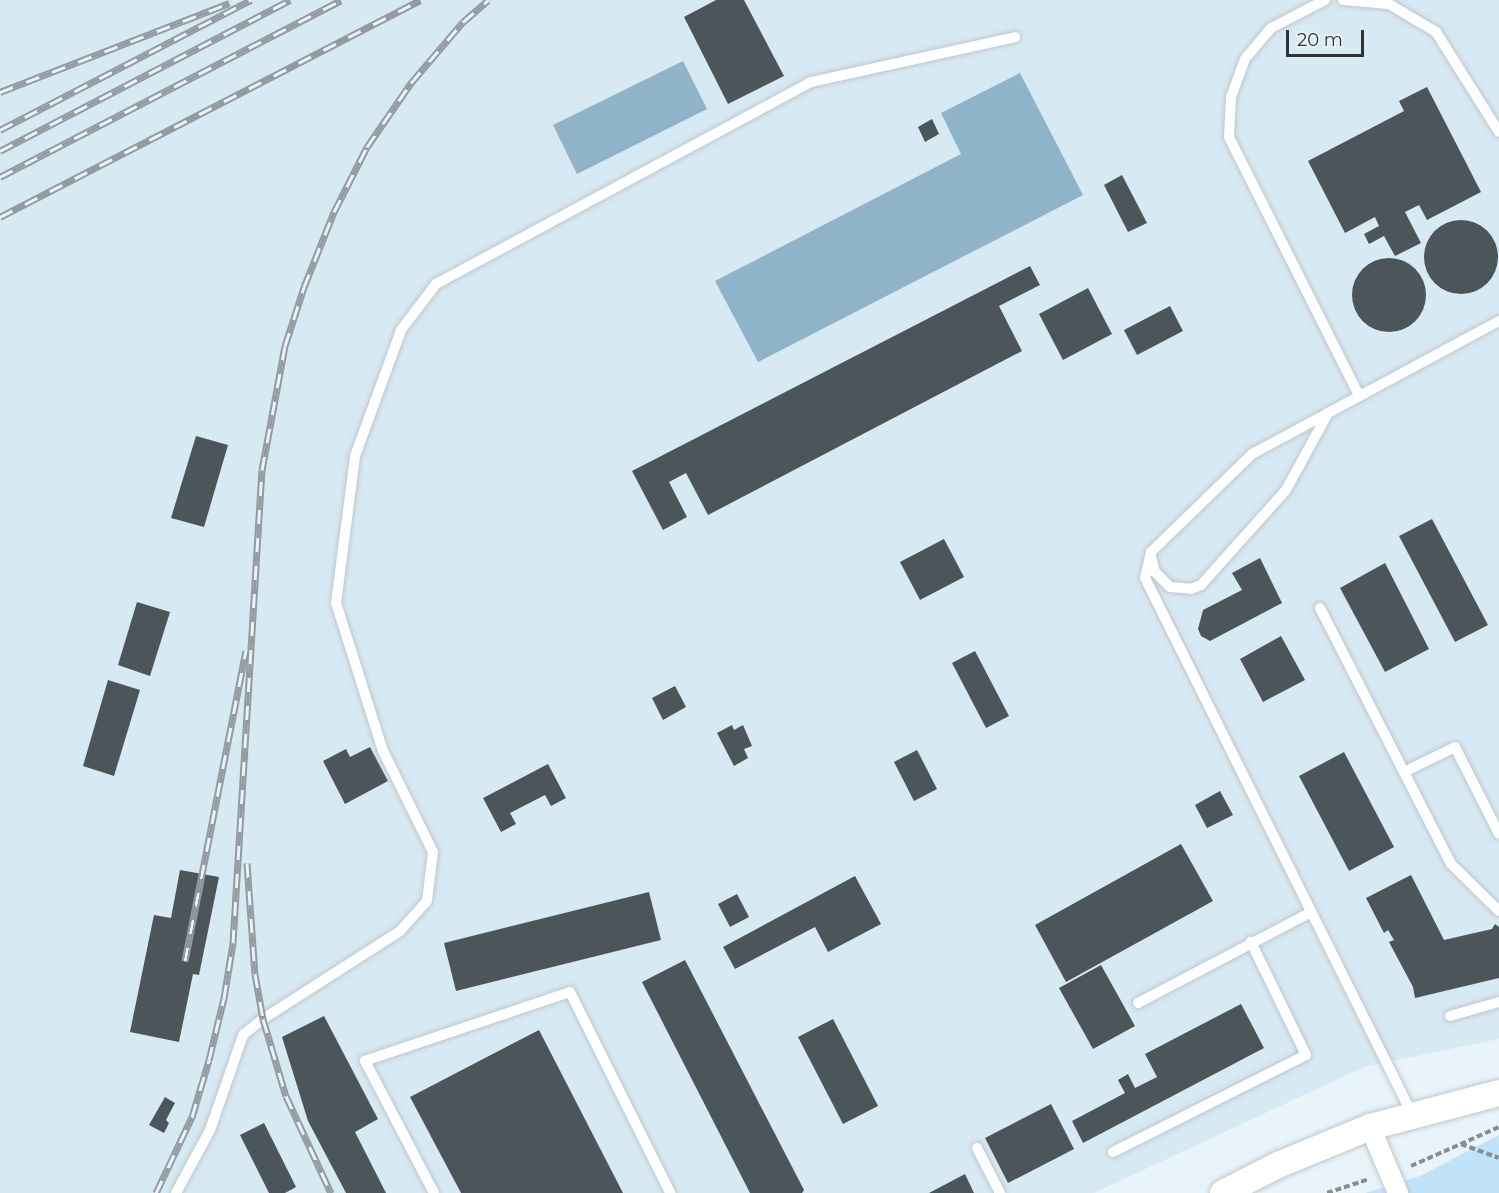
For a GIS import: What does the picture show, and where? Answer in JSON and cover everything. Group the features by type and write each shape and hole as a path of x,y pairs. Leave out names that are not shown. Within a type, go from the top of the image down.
{"street":[{"path":"1223,1193 1278,1166 1370,1127 1412,1114 1499,1093"},
{"path":"1370,1127 1398,1193"}],"lane":[{"path":"1325,0 1271,28 1245,59 1230,97 1229,137 1359,396"},
{"path":"1343,0 1389,4 1436,32 1499,132"},
{"path":"176,1193 210,1130 243,1035 263,1019 400,931 427,901 433,852 382,751 336,603 355,456 402,330 436,284 811,82 1015,37"},
{"path":"1412,1114 1144,578 1151,552 1252,454 1499,321"},
{"path":"1151,552 1151,562 1161,581 1181,590 1201,585 1286,490 1328,413"},
{"path":"1320,608 1451,864 1499,911"},
{"path":"1404,772 1455,747 1499,834"},
{"path":"1138,1003 1311,912"},
{"path":"1113,1152 1306,1055 1251,942"},
{"path":"434,1193 365,1060 570,992 670,1193"},
{"path":"1450,1016 1499,1002"},
{"path":"977,1148 1000,1193"}],"path":[{"path":"1327,1193 1391,1172 1499,1126"},
{"path":"1461,1143 1499,1158"}],"shaded area":[{"path":"0,0 1499,0 1499,1039 1364,1067 1094,1193 0,1193"},
{"path":"683,61 707,109 577,174 553,125"},
{"path":"1020,73 1083,195 758,362 715,281 961,154 941,113"},
{"path":"1499,1135 1499,1193 1365,1193 1420,1176"}],"building":[{"path":"716,0 744,0 784,76 728,104 684,17"},
{"path":"1427,87 1481,192 1427,220 1419,205 1405,212 1421,243 1395,256 1384,236 1369,244 1364,234 1379,226 1375,217 1345,233 1308,161 1404,111 1399,101"},
{"path":"932,119 939,134 925,142 918,127"},
{"path":"1122,175 1147,223 1128,232 1104,185"},
{"path":"1461,220 1475,223 1487,231 1495,243 1498,257 1495,271 1487,283 1475,291 1461,294 1447,291 1435,283 1427,271 1424,257 1427,243 1435,231 1447,223"},
{"path":"1389,258 1403,261 1415,269 1423,281 1426,295 1423,309 1415,321 1403,329 1389,332 1375,329 1363,321 1355,309 1352,295 1355,281 1363,269 1375,261"},
{"path":"1030,266 1040,285 999,306 1022,351 708,515 686,473 669,482 687,517 663,530 632,471"},
{"path":"1088,288 1112,334 1063,360 1039,314"},
{"path":"1170,306 1183,331 1137,355 1124,330"},
{"path":"196,436 228,445 204,527 171,518"},
{"path":"1432,519 1488,625 1455,642 1399,536"},
{"path":"944,539 964,577 920,600 900,562"},
{"path":"1260,558 1282,603 1210,641 1201,636 1198,629 1203,610 1242,590 1232,573"},
{"path":"1385,563 1429,649 1385,672 1340,588"},
{"path":"137,602 170,612 150,676 118,665"},
{"path":"1281,636 1305,680 1263,702 1240,659"},
{"path":"975,651 1009,716 986,728 952,663"},
{"path":"108,680 140,690 114,776 83,766"},
{"path":"675,686 686,707 663,720 652,698"},
{"path":"732,725 734,730 743,725 752,746 744,749 748,758 734,766 717,733"},
{"path":"370,747 388,781 345,804 323,761 346,749 350,757"},
{"path":"917,750 937,789 914,801 894,762"},
{"path":"1344,752 1394,847 1349,871 1299,776"},
{"path":"548,764 566,798 551,806 545,795 510,813 516,824 501,832 483,798"},
{"path":"1220,791 1233,815 1207,828 1195,805"},
{"path":"1181,844 1213,901 1066,982 1035,925"},
{"path":"180,870 219,877 199,975 193,974 179,1042 130,1032 154,915 171,918"},
{"path":"1411,875 1444,940 1492,929 1495,924 1499,927 1499,978 1415,998 1413,987 1389,942 1394,940 1388,930 1384,933 1366,898"},
{"path":"855,876 881,924 828,952 815,927 735,969 723,947"},
{"path":"649,892 661,940 456,991 444,943"},
{"path":"737,894 749,917 730,927 718,904"},
{"path":"685,960 804,1190 802,1193 750,1193 642,982"},
{"path":"1101,965 1135,1026 1093,1049 1059,988"},
{"path":"1241,1004 1264,1048 1083,1143 1072,1121 1125,1093 1118,1080 1128,1074 1135,1088 1157,1077 1145,1054"},
{"path":"324,1016 378,1119 355,1132 386,1193 346,1193 308,1121 282,1037"},
{"path":"833,1019 878,1106 843,1124 798,1037"},
{"path":"539,1030 623,1193 461,1193 410,1097"},
{"path":"165,1097 175,1103 166,1120 169,1123 164,1133 149,1125"},
{"path":"1051,1104 1074,1149 1008,1183 985,1138"},
{"path":"264,1123 296,1187 285,1193 269,1193 240,1135"},
{"path":"965,1174 974,1193 929,1193"}],"railway":[{"path":"0,130 251,0"},
{"path":"0,151 290,0"},
{"path":"0,177 341,0"},
{"path":"0,217 420,0"},
{"path":"156,1193 192,1117 224,998 233,943 262,470 285,346 304,287 334,212 367,147 411,83 463,22 488,0"},
{"path":"0,92 229,3"},
{"path":"185,961 246,651"},
{"path":"247,863 255,974 263,1019 286,1096 331,1193"}]}
